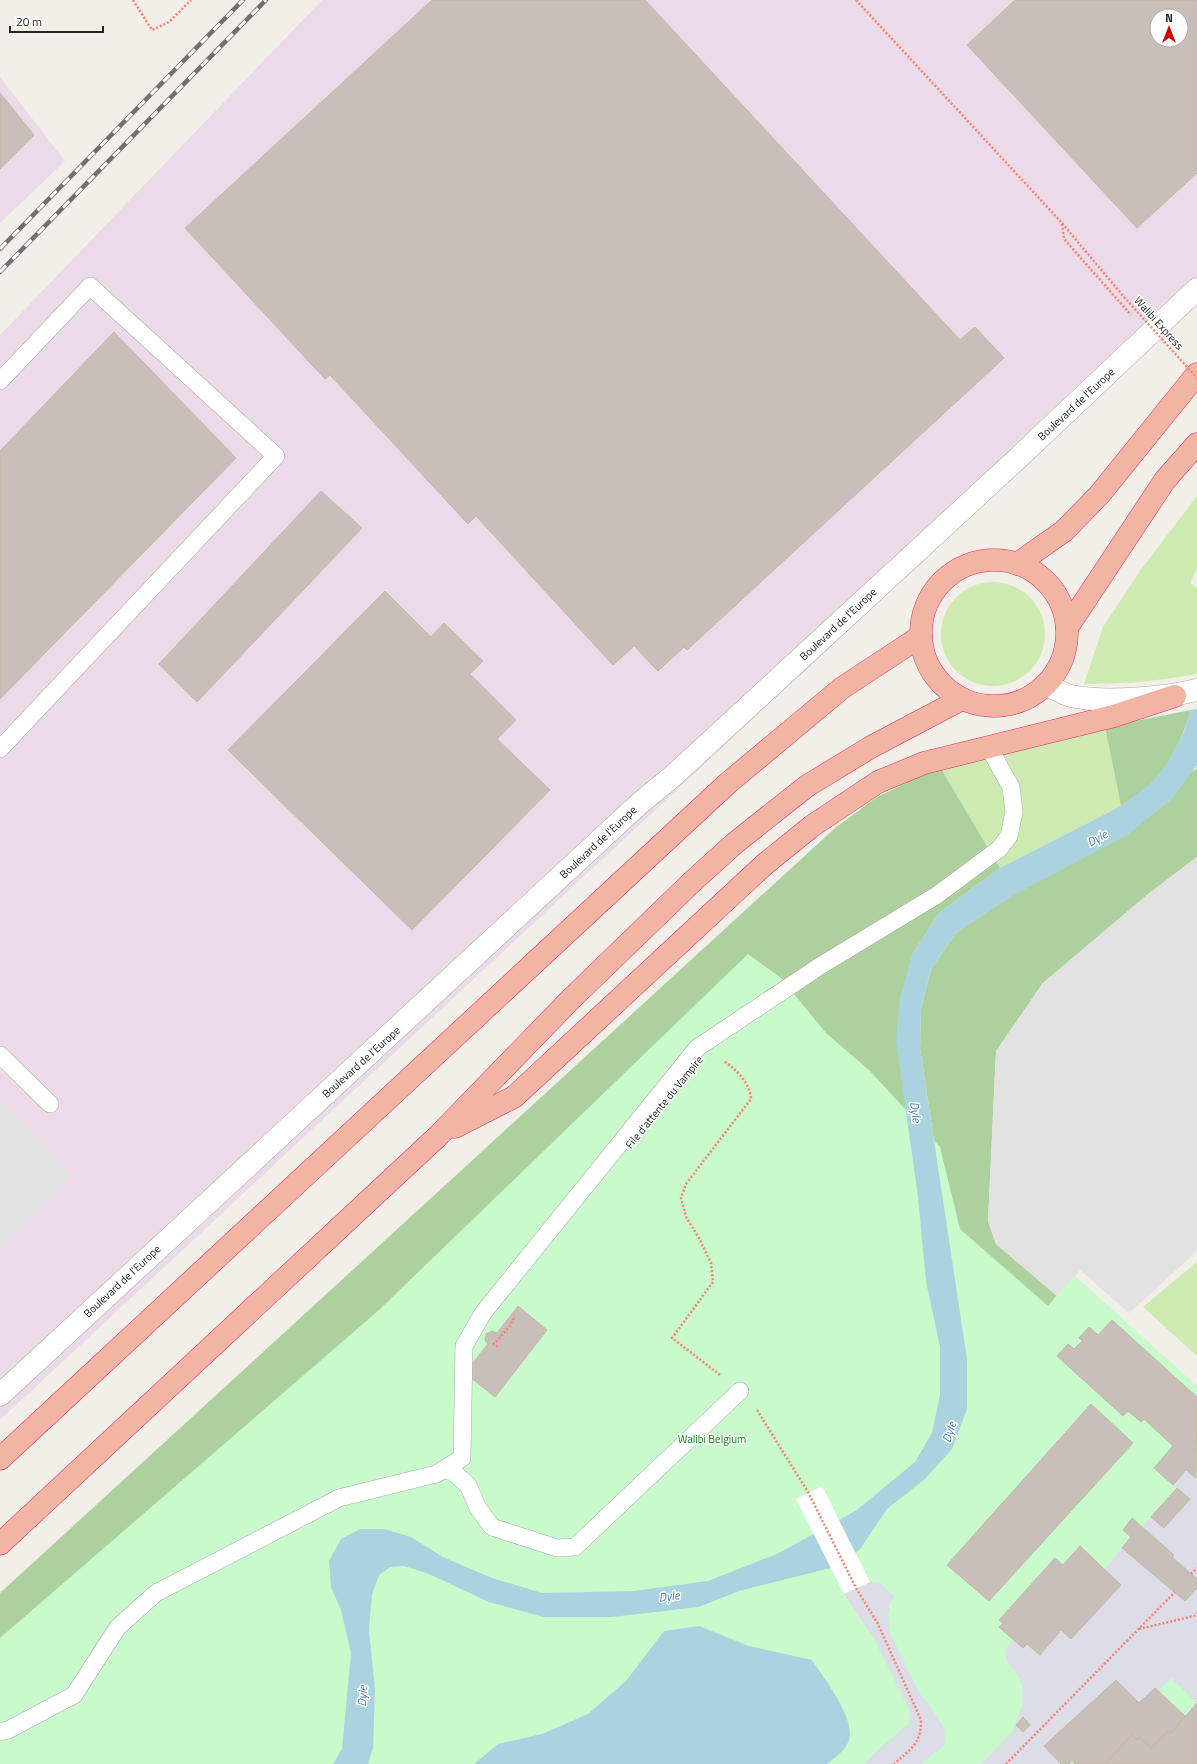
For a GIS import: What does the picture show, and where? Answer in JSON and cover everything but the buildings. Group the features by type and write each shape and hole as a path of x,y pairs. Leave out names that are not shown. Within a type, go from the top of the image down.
{"highway":[{"path":"1017,564 1064,531 1100,494 1197,374"},
{"path":"1067,628 1165,480 1197,444"},
{"path":"986,560 1002,560 1017,564 1036,574 1052,588 1060,600 1067,628 1067,638 1063,658 1046,685 1021,701 1006,705 991,706 976,704 962,699 951,692 933,673 926,662 920,636 926,605 944,580 957,570 986,560"},
{"path":"0,1459 728,783 842,688 920,636"},
{"path":"438,1136 514,1097 765,864 812,826 878,782 924,763 1114,716 1175,696"},
{"path":"0,1544 438,1136 571,999 693,881 735,843 807,786 871,747 962,699"}],"street":[{"name":"Boulevard de l'Europe","path":"0,1395 640,803 673,776 1016,460 1197,289"},
{"path":"1046,685 1071,696 1103,699 1175,696 1197,690"}],"lane":[{"path":"0,381 90,286 276,456 0,749"},
{"path":"0,1732 74,1695 118,1627 156,1593 339,1498 436,1474 462,1458 464,1436 464,1346 483,1313 698,1048 820,966 937,895 999,849 1009,836 1014,812 1011,787 988,746"},
{"path":"0,1055 50,1104"},
{"path":"443,1470 453,1472 468,1485 478,1508 492,1527 557,1548 575,1547 740,1391"}],"path":[{"path":"133,0 152,30 170,22 191,0"},
{"name":"Walibi Express","path":"856,0 1062,223 1124,297 1197,378"},
{"path":"1062,223 1064,239 1149,335"},
{"name":"File d'attente du Vampire","path":"672,1338 713,1282 711,1264 699,1238 686,1217 681,1198 686,1184 751,1099 751,1093 744,1081 729,1064 719,1059"},
{"path":"492,1339 497,1343 509,1327 516,1314"},
{"path":"487,1338 498,1347"},
{"path":"808,1492 856,1588 878,1624 920,1720 920,1735 912,1748 894,1764"},
{"path":"1191,1574 1197,1568"},
{"path":"1006,1764 1175,1592"},
{"path":"1139,1629 1194,1616 1197,1613"}],"shaded area":[{"path":"322,0 1197,0 1197,306 0,1420 0,335"},
{"path":"0,77 65,161 0,223"},
{"path":"1197,857 1197,1251 1129,1313 1080,1270 1057,1296 996,1244 988,1221 996,1051 1043,983 1147,895"},
{"path":"0,1099 71,1176 0,1248"},
{"path":"1186,1470 1196,1478 1197,1477 1197,1579 1172,1557 1174,1555 1142,1527 1151,1517 1164,1528 1189,1499 1173,1485"},
{"path":"1122,1548 1185,1601 1197,1588 1197,1703 1171,1678 1158,1691 1155,1688 1139,1703 1116,1681 1044,1746 1061,1764 981,1764 1013,1731 1022,1706 1022,1684 1016,1672 1007,1662 1005,1650 1014,1640 1023,1648 1027,1644 1040,1655 1061,1630 1071,1639 1120,1585 1104,1570"},
{"path":"870,1582 879,1582 894,1596 890,1603 888,1614 890,1633 920,1694 928,1703 944,1728 945,1745 921,1764 864,1764 881,1747 909,1724 910,1711 874,1639 844,1594"}],"green space":[{"path":"1197,496 1197,568 1190,583 1197,588 1197,674 1141,682 1084,684 1103,627 1140,571"},
{"path":"993,582 1013,586 1030,597 1041,614 1045,634 1041,654 1030,671 1013,682 993,686 973,682 956,671 945,654 941,634 945,614 956,597 973,586"},
{"path":"1191,710 1176,749 1165,768 1148,787 1121,806 1105,727"},
{"path":"1105,727 1121,806 1000,868 940,767"},
{"path":"1197,765 1197,857 1147,895 1043,983 996,1051 988,1221 996,1244 1057,1296 1048,1306 948,1233 920,1048 921,1008 931,969 956,933 1196,769"},
{"path":"940,767 1000,868 939,913 912,955 918,1197 0,1711 0,1593 835,828 877,797"},
{"name":"Walibi Belgium","path":"748,954 781,978 826,1033 870,1071 940,1147 960,1229 1048,1306 1074,1275 1197,1386 1197,1703 1171,1733 1105,1764 0,1764 0,1638 379,1310"},
{"path":"1197,1262 1197,1356 1143,1307"}],"water":[{"name":"Dyle","path":"1197,709 1197,765 1171,800 1127,835 1014,895 956,933 931,969 921,1008 920,1048 967,1359 967,1409 952,1449 925,1479 887,1509 860,1549 847,1560 835,1567 739,1591 699,1607 612,1617 543,1617 489,1602 429,1574 404,1566 390,1567 379,1575 372,1595 369,1629 375,1690 373,1748 368,1764 333,1764 342,1749 351,1653 341,1610 331,1587 329,1561 341,1539 360,1529 384,1529 411,1537 443,1557 492,1578 542,1593 634,1591 708,1581 777,1554 857,1510 915,1462 932,1433 940,1395 940,1347 926,1281 918,1197 896,1041 900,998 912,955 939,913 1000,868 1121,806 1151,784 1168,762 1183,734 1191,710"},
{"path":"699,1626 749,1646 812,1660 842,1706 849,1726 849,1740 842,1752 827,1764 474,1764 498,1744 542,1734 588,1714 626,1681 664,1631"}],"pier":[{"path":"822,1486 870,1582 844,1594 796,1499"}],"railway":[{"path":"0,249 243,0"},
{"path":"0,272 266,0"}]}
